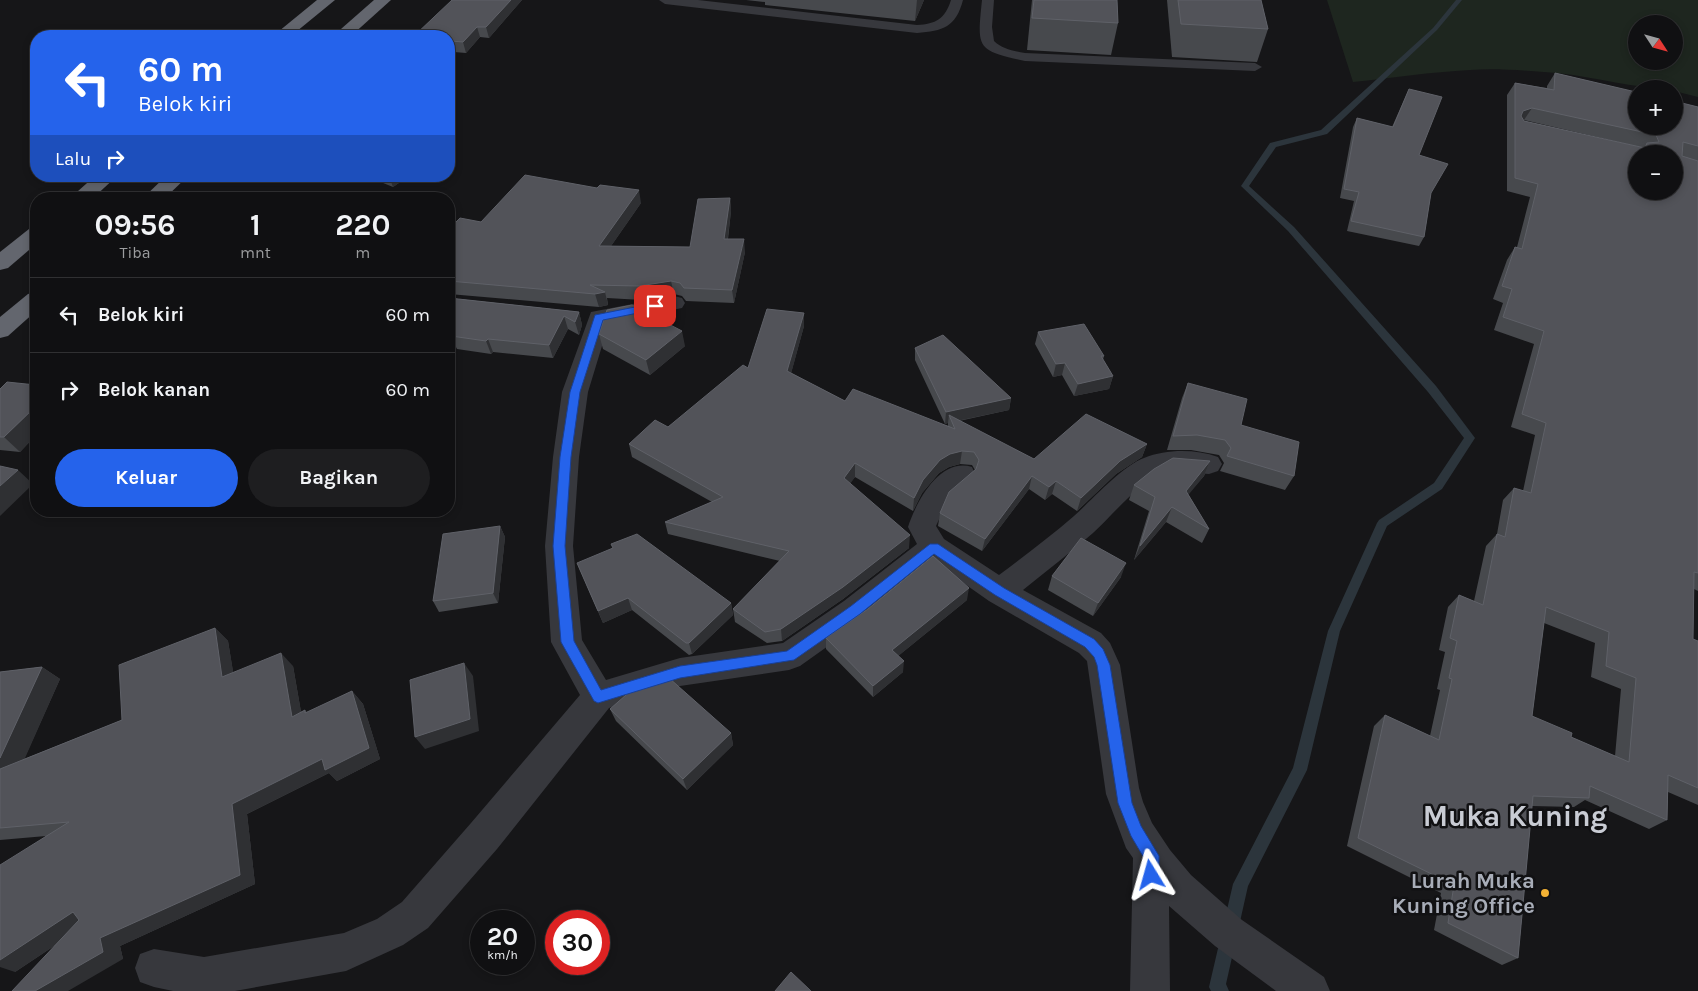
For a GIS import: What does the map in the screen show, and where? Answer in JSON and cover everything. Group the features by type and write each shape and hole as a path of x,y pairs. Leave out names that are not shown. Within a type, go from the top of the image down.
{"highway":[{"path":"289,30 327,0"},
{"path":"347,30 383,0"},
{"path":"87,192 99,182"},
{"path":"160,192 171,182"},
{"path":"0,263 30,238"},
{"path":"0,330 30,303"}],"street":[{"path":"598,697 567,642 559,546 566,457 575,392 589,316 674,303"},
{"path":"1000,592 1082,526 1133,479 1151,466 1166,461 1209,464"},
{"path":"962,474 949,483 928,506 922,528 934,547 1000,592 1090,643 1099,653 1104,665 1125,803 1136,831 1151,856 1187,897 1244,945 1310,991"},
{"path":"154,968 204,977 346,952 390,932 415,915 484,836 598,697 680,672 790,656 855,610 934,547"},
{"path":"1150,991 1151,856"}],"lane":[{"path":"665,0 917,29 940,26 950,19 957,0"},
{"path":"988,0 985,40 990,48 1001,52 1025,57 1255,67"}],"shaded area":[{"path":"1327,0 1698,0 1698,97 1683,93 1683,80 1628,80 1628,84 1557,73 1481,69 1353,82"}],"building":[{"path":"452,0 511,0 486,27 477,27 463,42 455,41 455,30 420,30"},
{"path":"1034,0 1117,0 1118,23 1032,18"},
{"path":"1178,0 1261,0 1268,29 1181,24"},
{"path":"1555,73 1628,90 1628,129 1532,108 1523,111 1521,116 1524,121 1632,145 1628,145 1628,200 1683,200 1683,156 1698,161 1698,573 1694,572 1693,639 1698,641 1698,788 1668,775 1667,820 1590,786 1589,798 1533,796 1518,958 1448,923 1454,885 1358,838 1385,715 1439,740 1452,679 1449,678 1457,641 1450,638 1459,595 1483,605 1497,534 1505,537 1514,488 1531,493 1546,423 1522,414 1544,331 1503,317 1512,289 1502,286 1515,247 1522,249 1538,184 1515,178 1515,83 1554,90","holes":["1546,607 1609,632 1606,666 1636,678 1629,762 1571,737 1572,733 1532,716"]},
{"path":"1409,89 1442,97 1419,155 1448,164 1431,193 1424,237 1351,221 1359,192 1344,189 1357,118 1393,127"},
{"path":"1683,103 1698,107 1698,146 1683,142 1683,145 1646,145 1647,143 1659,142 1656,135 1683,135"},
{"path":"525,175 597,188 600,185 639,190 599,246 690,247 698,199 730,198 724,239 744,239 732,290 684,288 680,283 671,281 639,286 590,285 605,292 595,294 455,282 455,223 460,218 481,222"},
{"path":"455,299 579,312 575,322 564,316 549,345 488,339 486,341 455,337"},
{"path":"632,305 682,331 646,360 599,334 607,310"},
{"path":"767,309 804,313 787,371 845,401 853,389 955,429 949,415 1034,459 1086,414 1147,444 1120,461 1081,498 1056,481 1049,487 1032,476 985,539 940,513 949,492 976,469 979,460 974,452 962,451 950,454 940,460 923,480 914,498 855,463 844,478 910,535 843,587 781,629 765,632 733,609 789,551 665,522 723,497 629,444 655,420 668,427 743,365 748,368"},
{"path":"1084,324 1104,356 1101,356 1113,376 1078,384 1065,363 1056,364 1038,332"},
{"path":"943,335 1011,398 946,412 915,348"},
{"path":"7,382 30,384 30,412 4,437 0,437 0,389"},
{"path":"1188,383 1247,399 1241,425 1299,442 1294,476 1227,456 1231,448 1225,440 1197,435 1173,436"},
{"path":"1173,458 1210,461 1186,491 1209,529 1172,507 1140,546 1155,497 1134,485 1154,469"},
{"path":"0,466 18,470 0,486"},
{"path":"500,526 493,593 433,601 443,534"},
{"path":"637,534 731,603 689,643 686,643 628,598 598,611 577,563 613,548 611,544"},
{"path":"1081,538 1126,563 1098,603 1052,576"},
{"path":"933,556 969,588 892,650 904,661 873,686 826,638 868,609"},
{"path":"215,628 222,677 281,653 292,717 352,691 369,748 325,770 322,759 232,804 240,875 100,938 103,952 35,991 12,991 79,920 73,912 0,960 0,865 69,822 0,828 0,769 122,720 119,665"},
{"path":"464,663 470,719 415,737 410,680"},
{"path":"42,667 0,758 0,672"},
{"path":"669,678 731,733 683,779 610,709 634,688"},
{"path":"791,972 811,991 775,991"}],"waterway":[{"path":"1221,991 1217,987 1241,884 1300,770 1334,631 1383,523 1438,486 1470,438 1432,389 1291,229 1245,186 1273,145 1324,132 1435,29 1459,0"}],"place":[{"name":"Lurah Muka Kuning Office","path":"1545,893"}],"district":[{"name":"Muka Kuning","path":"1515,816"}],"route":[{"path":"655,306 599,318 575,392 566,457 559,546 567,642 598,697 680,672 790,656 855,610 934,547 1000,592 1090,643 1099,653 1104,665 1125,803 1136,831 1151,856 1151,875"}]}
